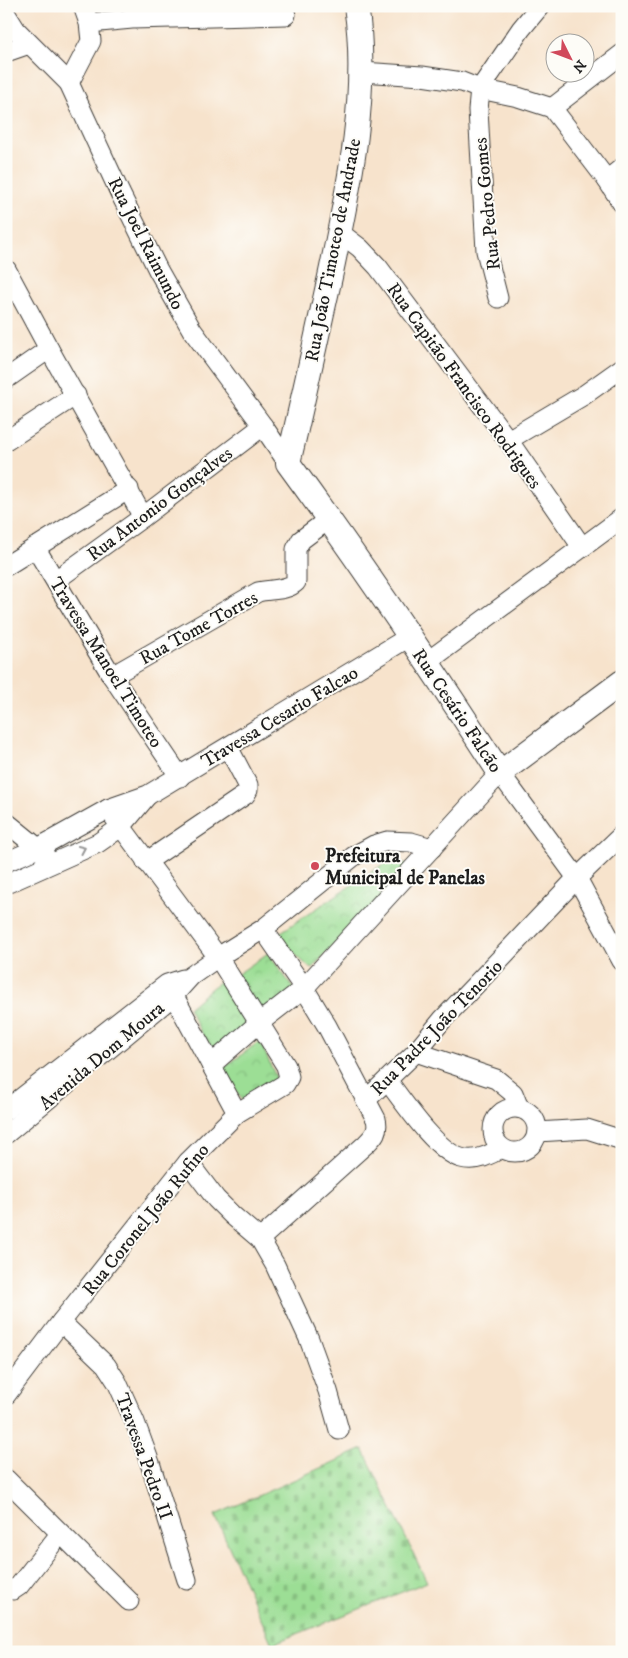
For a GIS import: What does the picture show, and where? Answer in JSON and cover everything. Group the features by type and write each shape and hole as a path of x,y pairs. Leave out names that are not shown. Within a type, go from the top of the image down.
{"main road":[{"name":"Rua João Timoteo de Andrade","path":"288,463 340,232 355,136 362,72 360,30 356,6"},
{"name":"Rua Cesário Falcão","path":"288,463 329,519 427,662 500,774"},
{"path":"500,774 622,682"}],"street":[{"path":"480,90 521,29 540,6"},
{"path":"6,14 16,30 69,83 91,42 86,15 132,19 286,15"},
{"path":"6,52 29,44"},
{"path":"552,108 622,54"},
{"path":"362,72 422,76 462,82 480,90 518,97 552,108 622,203"},
{"name":"Rua Joel Raimundo","path":"69,83 158,270 192,330 288,463"},
{"name":"Rua Pedro Gomes","path":"480,90 478,110 486,251 498,298"},
{"path":"606,180 622,168"},
{"name":"Rua Capitão Francisco Rodrigues","path":"340,232 378,266 508,440 582,547"},
{"path":"6,269 143,517"},
{"path":"6,379 49,349"},
{"path":"508,440 584,395 622,368"},
{"path":"6,441 76,395"},
{"name":"Rua Antonio Gonçalves","path":"56,580 143,517 262,426"},
{"path":"6,566 129,490"},
{"path":"427,662 622,518"},
{"name":"Rua Tome Torres","path":"112,676 258,592 268,589 291,588 296,582 296,549 301,540 329,519"},
{"name":"Travessa Manoel Timoteo","path":"35,547 112,676 180,777"},
{"name":"Travessa Cesario Falcao","path":"6,862 38,848 108,808 148,795 409,637"},
{"path":"146,862 245,795 248,786 228,747"},
{"path":"210,1065 304,988 500,774"},
{"name":"Rua Cesário Falcão","path":"500,774 576,878 622,961"},
{"name":"Travessa Cesario Falcao","path":"6,884 98,843 121,827 148,795"},
{"name":"Rua Coronel João Rufino","path":"6,1395 61,1322 188,1162 237,1113 284,1084 289,1077 286,1066 218,957 146,862 108,808"},
{"path":"6,822 38,848 52,863"},
{"name":"Rua Padre João Tenorio","path":"260,1239 376,1134 378,1126 376,1119 366,1100 416,1052 443,1019 576,878 622,835"},
{"name":"Avenida Dom Moura","path":"6,1134 47,1089 170,990 263,929 354,856 374,845 388,841 411,842 432,848"},
{"path":"263,929 304,988 327,1026 366,1100"},
{"path":"170,990 237,1113"},
{"path":"416,1052 496,1079 513,1092 519,1108"},
{"path":"387,1080 415,1118 447,1151 461,1158 473,1159 489,1156 500,1148"},
{"name":"Avenida Dom Moura","path":"6,1110 47,1089"},
{"path":"519,1108 529,1112 536,1121 538,1132 533,1144 524,1151 512,1153 500,1148 493,1135 495,1121 504,1110 519,1108"},
{"path":"538,1132 587,1129 622,1140"},
{"path":"188,1162 222,1205 260,1239 276,1265 328,1391 339,1430"},
{"name":"Travessa Pedro II","path":"61,1322 106,1365 117,1382 135,1422 150,1463 187,1580"},
{"path":"6,1479 128,1601"},
{"path":"6,1588 13,1590 19,1586 60,1534"}],"green space":[{"path":"394,857 411,867 311,969 275,936"},
{"path":"268,953 296,992 262,1017 235,976"},
{"path":"220,981 251,1026 212,1053 188,1008"},
{"path":"260,1041 278,1082 244,1103 222,1069"},
{"path":"363,1449 427,1582 272,1644 215,1515"}],"place":[{"name":"Prefeitura Municipal de Panelas","path":"315,866"}]}
